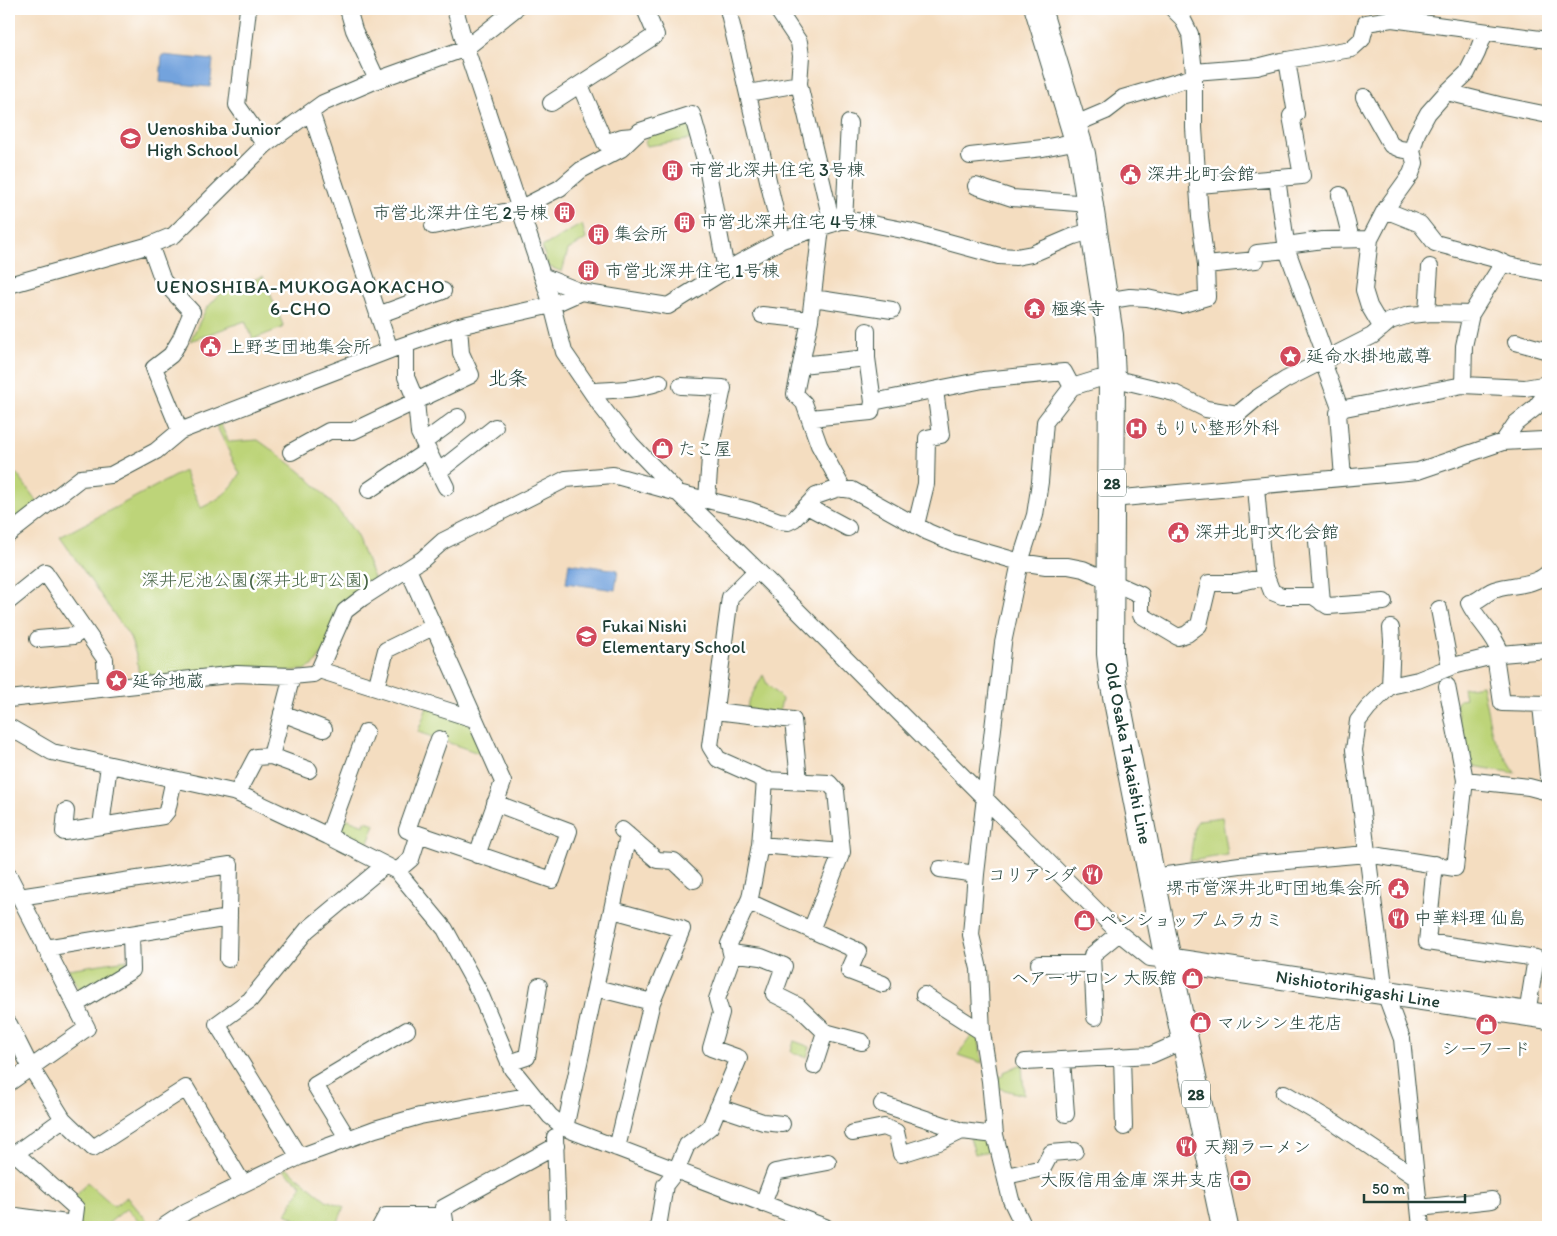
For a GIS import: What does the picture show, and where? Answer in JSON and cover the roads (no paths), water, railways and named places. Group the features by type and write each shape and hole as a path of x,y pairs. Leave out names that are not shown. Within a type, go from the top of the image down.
{"main road":[{"name":"Old Osaka Takaishi Line","path":"1038,9 1082,154 1110,335 1112,378 1110,654 1113,681 1168,960 1224,1227"},
{"name":"Nishiotorihigashi Line","path":"1168,960 1538,1016"}],"street":[{"path":"248,9 237,105 265,144"},
{"path":"348,9 354,30 377,80"},
{"path":"455,9 466,48 552,305 564,352 590,391 631,444 678,493 986,798 1119,933 1150,958 1168,960"},
{"path":"9,285 150,245 174,235 265,144 323,103 377,80 466,48 515,9"},
{"path":"551,104 656,36 645,9"},
{"path":"728,9 782,240"},
{"path":"777,9 799,42 801,56 799,84 833,225"},
{"path":"1105,301 1130,297 1147,298 1180,305 1207,297 1194,128 1194,74 1190,34 1182,18 1173,9"},
{"path":"970,156 1043,148 1075,133 1123,98 1194,74 1257,67 1351,49 1362,39 1366,23 1392,19 1548,40"},
{"path":"1382,328 1364,290 1370,239 1385,210 1411,174 1415,163 1412,151 1417,133 1428,113 1467,73 1485,32"},
{"path":"1199,185 1302,176 1291,116 1296,114 1287,60"},
{"path":"748,93 799,84"},
{"path":"580,85 604,143 622,137 635,136"},
{"path":"1447,92 1548,115"},
{"path":"1364,97 1391,145 1412,151"},
{"path":"311,112 378,315 398,348 406,377 416,401 419,433 446,487"},
{"path":"433,226 519,209 560,188 581,170 621,149 640,131 692,114 707,167 726,270"},
{"path":"843,489 819,445 804,404 795,394 813,298 833,225 850,124"},
{"path":"1277,178 1287,247 1341,411"},
{"path":"976,186 1012,198 1090,204"},
{"path":"1340,194 1350,239"},
{"path":"1385,210 1420,224 1434,243 1548,274"},
{"path":"542,276 581,292 668,306 726,270 782,240 833,225 857,221 908,231 999,256 1016,257 1032,254 1074,236 1094,230"},
{"path":"1206,265 1256,260 1257,253 1322,240 1370,239"},
{"path":"150,245 163,280 192,312 180,340 171,355 154,368 180,432"},
{"path":"1463,385 1464,346 1471,314 1503,263"},
{"path":"1427,313 1430,267"},
{"path":"378,315 443,291"},
{"path":"9,534 81,478 111,475 156,451 180,432 459,326 552,305 581,292"},
{"path":"813,298 892,310"},
{"path":"1024,1227 1011,1200 995,1136 990,1081 982,1032 979,969 971,935 976,874 1003,643 1020,562 1035,515 1045,422 1072,387 1098,379 1112,378 1174,393 1206,409 1238,414 1257,398 1285,380 1372,336 1390,321 1409,315 1427,313 1471,314"},
{"path":"762,315 810,320"},
{"path":"291,452 329,431 353,432 471,375 461,353 459,326"},
{"path":"810,418 871,412 873,402 867,358 867,331"},
{"path":"1516,342 1548,350"},
{"path":"801,365 867,358"},
{"path":"873,402 983,380 1064,372 1072,387"},
{"path":"590,391 626,389 660,382"},
{"path":"1343,478 1338,413 1345,408 1463,385 1525,388 1548,384"},
{"path":"680,386 723,388 711,444 707,499"},
{"path":"916,525 926,484 926,438 941,435 935,390"},
{"path":"1503,442 1516,423 1534,408 1548,391"},
{"path":"369,490 426,446 458,417"},
{"path":"438,472 495,427"},
{"path":"1112,499 1418,471 1503,442 1548,441"},
{"path":"9,698 237,674 292,676 313,674 319,670 345,611 362,598 424,559 443,541 566,479 613,475 788,522 794,519 816,496 826,491 852,490 916,525 954,543 1020,562 1084,569 1111,583 1141,595 1141,615 1178,637 1187,634 1200,625 1209,583 1236,583 1266,577"},
{"path":"1256,487 1263,569 1272,592 1282,596 1314,596 1328,606 1384,602"},
{"path":"807,506 848,528"},
{"path":"1317,541 1322,603"},
{"path":"408,568 502,782 477,855"},
{"path":"757,570 730,597 710,746 718,759 765,780 829,783 836,790 842,852 811,930"},
{"path":"9,601 45,572 105,659 106,688"},
{"path":"1548,573 1540,580 1494,589 1475,602 1469,603 1474,613 1498,643 1502,703 1544,705 1548,774"},
{"path":"1439,609 1450,667"},
{"path":"376,688 386,650 433,627"},
{"path":"1390,628 1392,641 1390,686"},
{"path":"38,638 74,636 84,629"},
{"path":"1422,1227 1415,1177 1402,1039 1385,993 1367,854 1354,750 1358,721 1390,686 1418,680 1450,667 1498,655 1548,650"},
{"path":"319,670 474,719"},
{"path":"271,756 292,676"},
{"path":"1152,878 1240,865 1367,854 1455,868 1465,780 1446,686"},
{"path":"715,711 793,720 799,781"},
{"path":"282,713 324,729"},
{"path":"9,732 52,752 237,793 390,868 446,929 479,991 509,1063 532,1095 560,1124 676,1171 825,1227"},
{"path":"328,836 366,732"},
{"path":"439,739 407,830 552,880 569,831 495,803"},
{"path":"237,793 256,757 271,756 309,770"},
{"path":"101,826 109,764"},
{"path":"66,811 64,832 163,816 167,811 174,779"},
{"path":"658,1227 665,1184 676,1171 687,1145 710,1127 739,1058 711,1048 720,1012 717,999 732,957 730,944 749,902 760,845 765,780"},
{"path":"1465,780 1529,787 1548,792"},
{"path":"558,1227 556,1146 560,1124 596,988 613,910 624,832 657,860 674,862 694,880"},
{"path":"299,1158 217,1024 250,1000 306,930 390,868 411,859 420,834"},
{"path":"760,845 842,852"},
{"path":"1435,864 1427,942 1536,958 1538,1016"},
{"path":"19,897 230,865 228,959"},
{"path":"940,869 976,874"},
{"path":"9,876 87,1028 30,1066 9,1083"},
{"path":"749,902 858,951 849,971 883,984"},
{"path":"613,910 682,928 652,1002 617,1148"},
{"path":"45,948 229,918"},
{"path":"1095,1017 1092,955 1119,933"},
{"path":"75,1005 132,970 131,934"},
{"path":"731,953 761,957 784,966 774,994 798,1006 825,1032 862,1042"},
{"path":"1039,964 1092,964"},
{"path":"509,1063 527,1057 539,986"},
{"path":"596,988 652,1002"},
{"path":"924,995 982,1032"},
{"path":"9,1024 30,1066 64,1119 93,1148 186,1088 243,1184"},
{"path":"348,1139 315,1085 407,1030"},
{"path":"814,1066 825,1032"},
{"path":"1025,1062 1151,1055 1185,1040"},
{"path":"1122,1056 1124,1127"},
{"path":"1062,1060 1066,1114"},
{"path":"1284,1093 1335,1123 1415,1177"},
{"path":"163,1227 186,1212 299,1158 375,1129 420,1116 532,1095"},
{"path":"882,1104 962,1131 995,1136"},
{"path":"718,1106 763,1122 782,1124"},
{"path":"9,1215 74,1224 76,1208 12,1155 64,1119"},
{"path":"853,1132 884,1127 896,1132 901,1154 939,1142 962,1131"},
{"path":"380,1227 386,1216 445,1222 443,1208 556,1146"},
{"path":"1006,1176 1043,1168 1051,1153 1075,1151"},
{"path":"763,1204 775,1172 828,1162"},
{"path":"1419,1208 1492,1200"}],"water":[{"path":"162,55 213,60 210,87 160,82"},
{"path":"569,563 618,570 615,590 566,583"}],"place":[{"name":"Uenoshiba Junior High School","path":"131,139"},
{"name":"市営北深井住宅 3号棟","path":"673,170"},
{"name":"深井北町会館","path":"1131,174"},
{"name":"市営北深井住宅 2号棟","path":"564,213"},
{"name":"市営北深井住宅 4号棟","path":"684,222"},
{"name":"集会所","path":"598,234"},
{"name":"市営北深井住宅 1号棟","path":"589,271"},
{"name":"極楽寺","path":"1035,309"},
{"name":"上野芝団地集会所","path":"211,347"},
{"name":"延命水掛地蔵尊","path":"1290,356"},
{"name":"もりい整形外科","path":"1137,428"},
{"name":"たこ屋","path":"662,449"},
{"name":"深井北町文化会館","path":"1179,532"},
{"name":"Fukai Nishi Elementary School","path":"586,636"},
{"name":"延命地蔵","path":"116,681"},
{"name":"コリアンダ","path":"1093,875"},
{"name":"堺市営深井北町団地集会所","path":"1398,888"},
{"name":"中華料理 仙島","path":"1398,918"},
{"name":"ペンショップ ムラカミ","path":"1084,920"},
{"name":"ヘアーサロン 大阪館","path":"1193,978"},
{"name":"マルシン生花店","path":"1201,1023"},
{"name":"シーフード","path":"1486,1024"},
{"name":"天翔ラーメン","path":"1187,1147"},
{"name":"大阪信用金庫 深井支店","path":"1240,1180"}],"district":[{"name":"UENOSHIBA-MUKOGAOKACHO 6-CHO","path":"301,297"},
{"name":"北条","path":"508,378"}],"park label":[{"name":"深井尼池公園(深井北町公園)","path":"255,580"}]}
